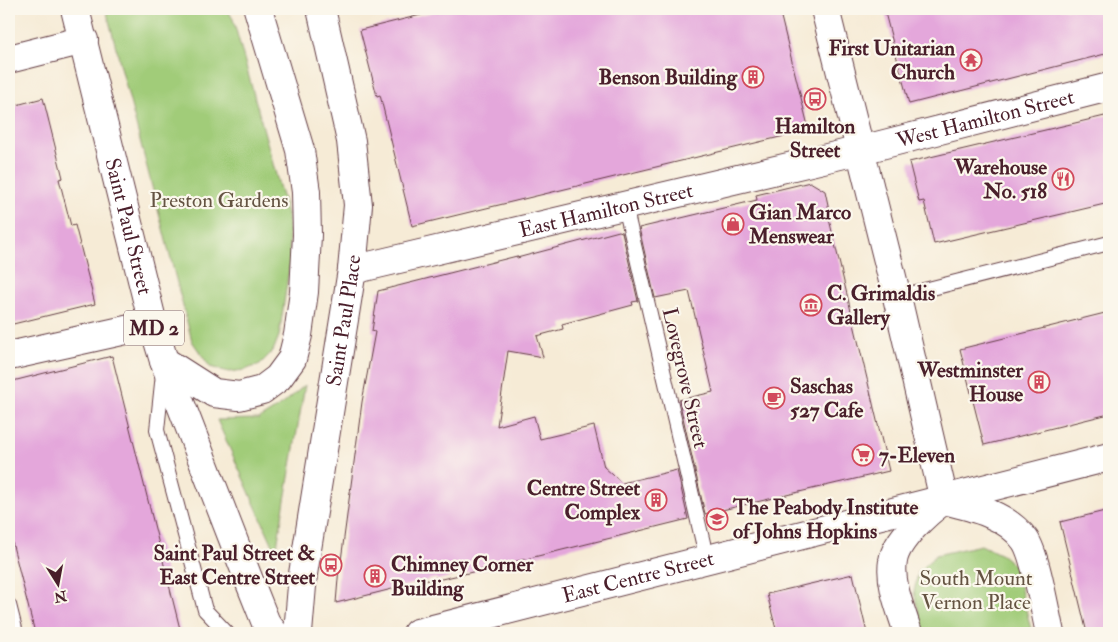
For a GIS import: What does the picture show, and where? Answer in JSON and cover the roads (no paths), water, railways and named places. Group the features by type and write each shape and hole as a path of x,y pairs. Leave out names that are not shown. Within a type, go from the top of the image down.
{"main road":[{"name":"Saint Paul Street","path":"76,9 153,324 164,361 266,623 274,633"},
{"name":"Saint Paul Place","path":"164,361 214,393 239,396 262,390 278,378 292,359 304,292 307,235 306,192 300,150 258,9"},
{"name":"Saint Paul Place","path":"298,633 303,574 352,270 358,205 354,158 321,9"},
{"path":"825,9 897,297 944,500"},
{"path":"9,59 84,40"},
{"name":"West Hamilton Street","path":"861,150 1109,87"},
{"name":"East Hamilton Street","path":"352,270 861,150"},
{"path":"9,356 153,324"},
{"name":"East Centre Street","path":"418,633 1109,458"},
{"path":"908,633 894,589 892,562 908,532 930,510 944,500 987,512 1012,526 1026,542 1032,558 1050,633"}],"lane":[{"name":"Lovegrove Street","path":"625,206 707,560"},
{"path":"897,297 1109,243"},
{"path":"164,361 157,430 205,610 227,633"},
{"path":"9,605 16,633"}],"place":[{"name":"First Unitarian Church","path":"971,60"},
{"name":"Benson Building","path":"753,77"},
{"name":"Hamilton Street","path":"815,99"},
{"name":"Warehouse No. 518","path":"1063,179"},
{"name":"Gian Marco Menswear","path":"733,224"},
{"name":"C. Grimaldis Gallery","path":"811,305"},
{"name":"Westminster House","path":"1039,382"},
{"name":"Saschas 527 Cafe","path":"774,398"},
{"name":"7-Eleven","path":"863,455"},
{"name":"Centre Street Complex","path":"656,500"},
{"name":"The Peabody Institute of Johns Hopkins","path":"717,519"},
{"name":"Saint Paul Street & East Centre Street","path":"331,565"},
{"name":"Chimney Corner Building","path":"375,576"}],"park label":[{"name":"Preston Gardens","path":"219,200"},
{"name":"South Mount Vernon Place","path":"976,590"}]}
